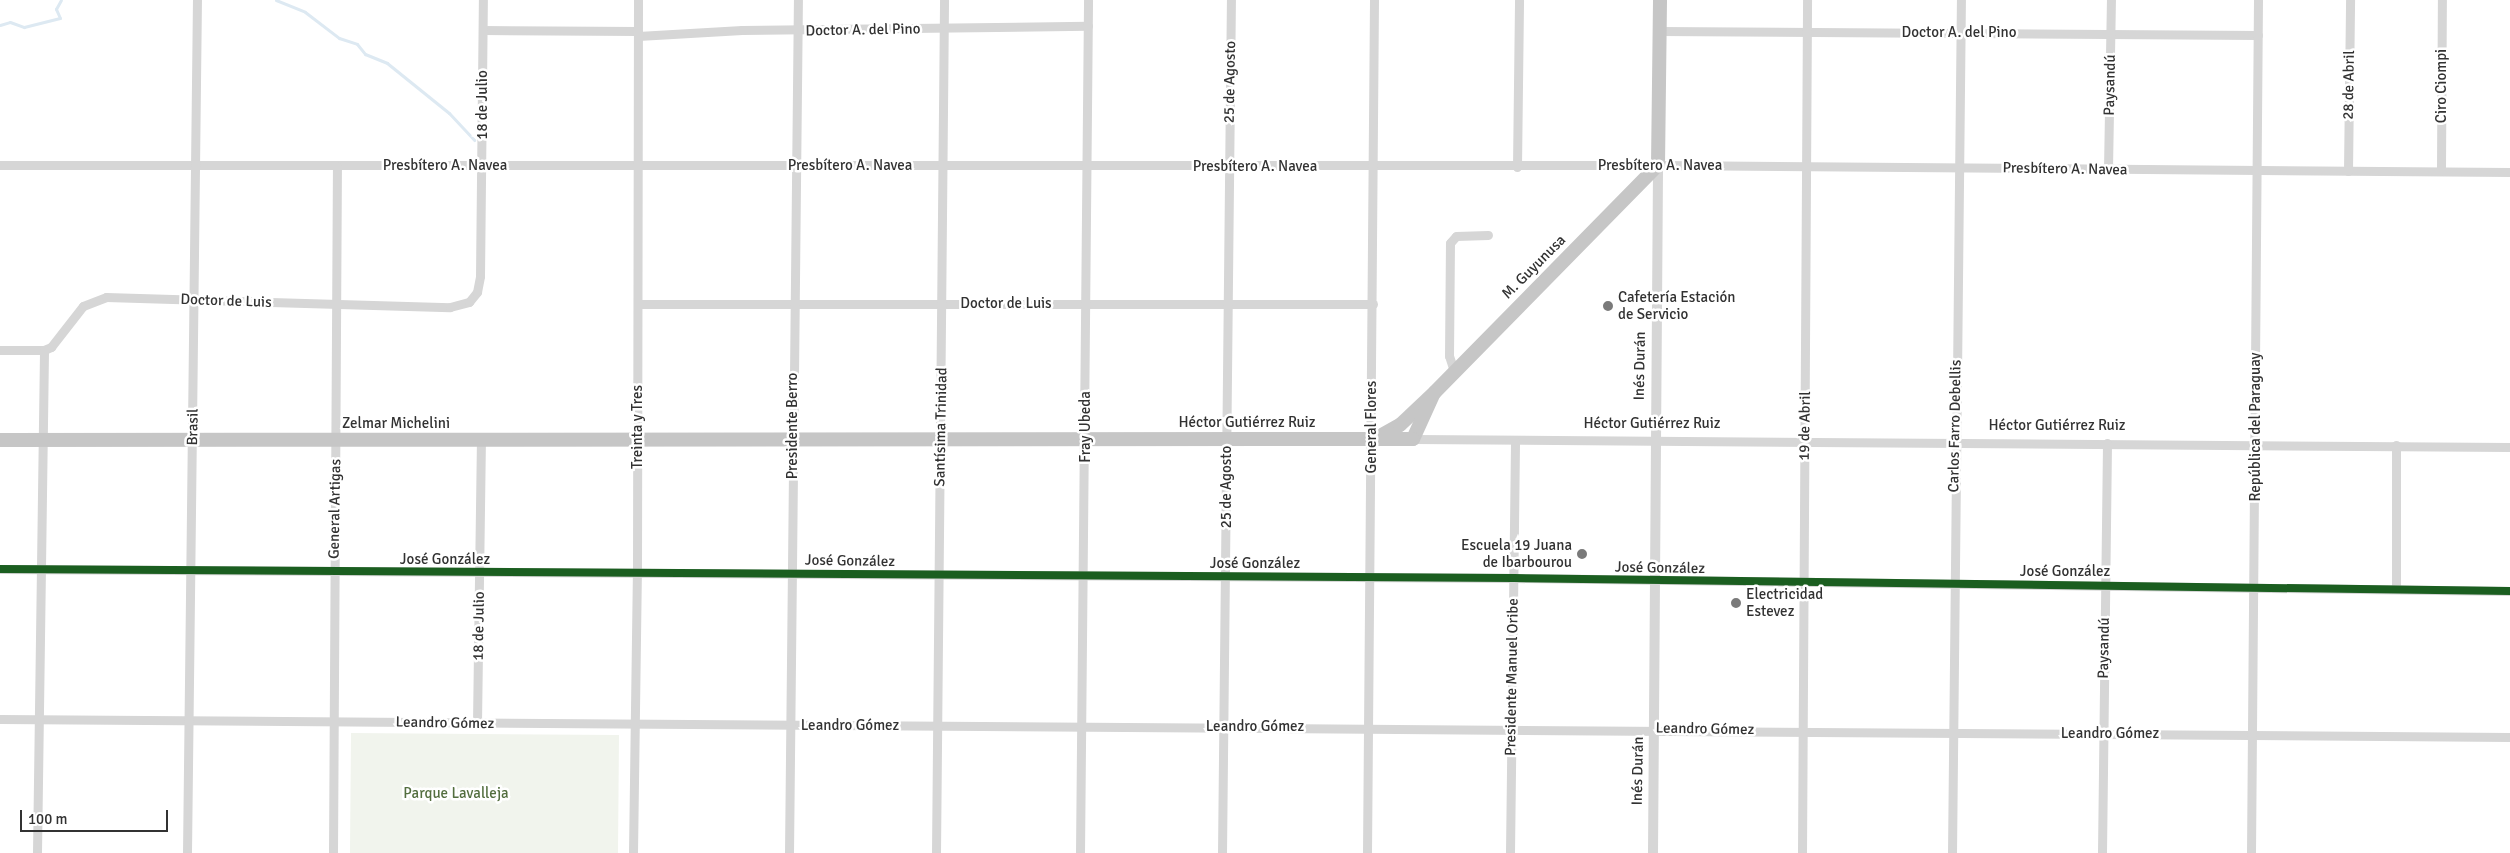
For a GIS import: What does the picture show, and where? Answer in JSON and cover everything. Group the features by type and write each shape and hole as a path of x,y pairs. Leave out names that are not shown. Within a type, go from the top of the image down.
{"highway":[{"name":"Inés Durán","path":"1658,165 1660,0"},
{"name":"M. Guyunusa","path":"1372,438 1386,434 1435,392 1658,165"},
{"name":"M. Guyunusa","path":"1413,439 1435,392"},
{"path":"1409,416 1413,439"},
{"name":"Héctor Gutiérrez Ruiz","path":"793,440 1413,439"},
{"name":"Zelmar Michelini","path":"0,440 793,440"}],"street":[{"name":"Brasil","path":"187,853 197,0"},
{"name":"18 de Julio","path":"474,298 480,276 483,166 482,0"},
{"name":"Treinta y Tres","path":"633,853 636,724 639,304 638,0"},
{"name":"Presidente Berro","path":"789,853 798,0"},
{"name":"Santísima Trinidad","path":"936,853 939,726 944,0"},
{"name":"Fray Ubeda","path":"1080,853 1084,726 1088,0"},
{"name":"25 de Agosto","path":"1222,853 1231,0"},
{"name":"General Flores","path":"1367,853 1372,438 1374,0"},
{"path":"1517,167 1519,0"},
{"name":"19 de Abril","path":"1802,853 1808,166 1807,0"},
{"name":"Carlos Farro Debellis","path":"1952,853 1953,585 1961,0"},
{"name":"Paysandú","path":"2108,170 2111,0"},
{"name":"República del Paraguay","path":"2251,853 2256,444 2258,0"},
{"name":"28 de Abril","path":"2348,170 2350,0"},
{"name":"Ciro Ciompi","path":"2441,171 2442,0"},
{"name":"Doctor A. del Pino","path":"483,30 638,33 1088,26"},
{"name":"Doctor A. del Pino","path":"1660,31 2258,35"},
{"name":"Presbítero A. Navea","path":"0,165 1087,167 1517,167 1658,165 2510,172"},
{"name":"Inés Durán","path":"1653,853 1658,165"},
{"name":"General Artigas","path":"333,853 337,166"},
{"path":"1454,371 1448,356 1450,243 1456,236 1488,235"},
{"name":"Doctor de Luis","path":"44,350 58,340 83,306 97,299 114,296 336,305 450,307 474,298"},
{"name":"Doctor de Luis","path":"639,304 1373,304"},
{"path":"0,350 44,350 41,440 37,853"},
{"name":"Héctor Gutiérrez Ruiz","path":"1413,439 1515,441 1656,439 1805,440 2510,447"},
{"name":"18 de Julio","path":"477,723 480,440"},
{"name":"Presidente Manuel Oribe","path":"1510,853 1515,441"},
{"name":"Paysandú","path":"2102,853 2107,443"},
{"path":"2396,445 2396,589"},
{"name":"José González","path":"0,569 480,574 637,573 1226,578 1514,578 1804,584 2510,591"},
{"name":"Leandro Gómez","path":"0,719 188,722 1511,728 2510,736"}],"green space":[{"name":"Parque Lavalleja","path":"351,733 619,735 618,853 350,853"}],"waterway":[{"path":"0,25 10,22 24,27 60,18 56,9 61,0"},
{"path":"276,0 305,12 339,38 357,44 365,54 387,63 449,113 474,140"}],"cycle path":[{"path":"0,569 1514,578 2510,591"}],"place":[{"name":"Cafetería Estación de Servicio","path":"1608,306"},
{"name":"Escuela 19 Juana de Ibarbourou","path":"1582,554"},
{"name":"Electricidad Estevez","path":"1736,603"}]}
